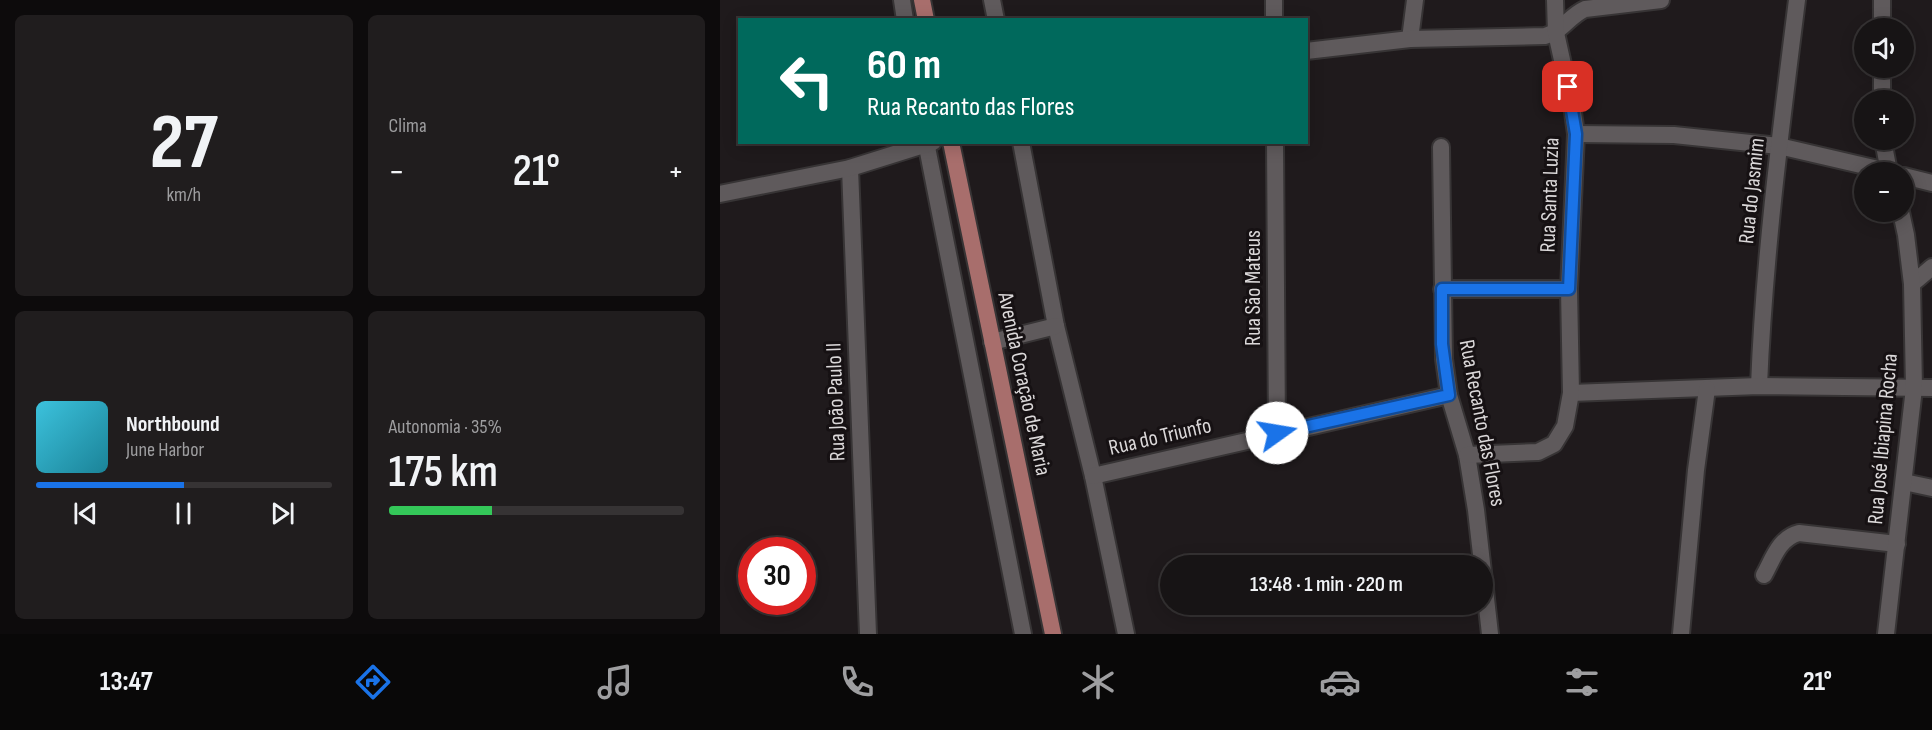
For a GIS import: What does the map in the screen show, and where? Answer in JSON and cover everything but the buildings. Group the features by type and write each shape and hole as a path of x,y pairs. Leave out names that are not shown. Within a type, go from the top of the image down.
{"main road":[{"path":"922,0 926,18"},
{"name":"Avenida Coração de Maria","path":"951,144 1053,634"}],"street":[{"path":"902,0 905,18"},
{"path":"992,0 996,18"},
{"path":"1274,0 1274,18"},
{"path":"1410,39 1415,0"},
{"name":"Rua Santa Luzia","path":"1467,456 1528,454 1547,449 1554,444 1565,426 1571,393 1569,289 1576,134 1556,33 1554,0"},
{"path":"1308,51 1410,39 1545,36 1556,33 1585,9 1662,0"},
{"name":"Rua do Jasmim","path":"1759,386 1779,146 1797,0"},
{"path":"1882,0 1882,18"},
{"path":"1576,134 1674,135 1779,146 1854,164"},
{"path":"720,194 850,168 926,144"},
{"path":"929,144 1023,634"},
{"path":"1021,144 1056,326 1093,476 1126,634"},
{"name":"Rua São Mateus","path":"1275,144 1277,433"},
{"name":"Rua Recanto das Flores","path":"1441,147 1442,344 1449,395 1467,456 1476,510 1490,634"},
{"name":"Rua João Paulo II","path":"850,168 868,634"},
{"path":"1914,178 1932,183"},
{"name":"Rua José Ibiapina Rocha","path":"1886,634 1914,388 1912,284 1903,222"},
{"path":"1912,284 1932,267"},
{"path":"1442,289 1569,289"},
{"path":"992,342 1056,326"},
{"path":"1571,393 1759,386 1932,388"},
{"path":"1681,634 1696,470 1707,389"},
{"name":"Rua do Triunfo","path":"1093,476 1449,395"},
{"path":"1904,482 1932,488"},
{"path":"1764,575 1781,544 1786,538 1799,533 1897,544"}],"route":[{"path":"1277,433 1449,395 1442,344 1442,289 1569,289 1576,134 1568,87"}]}
